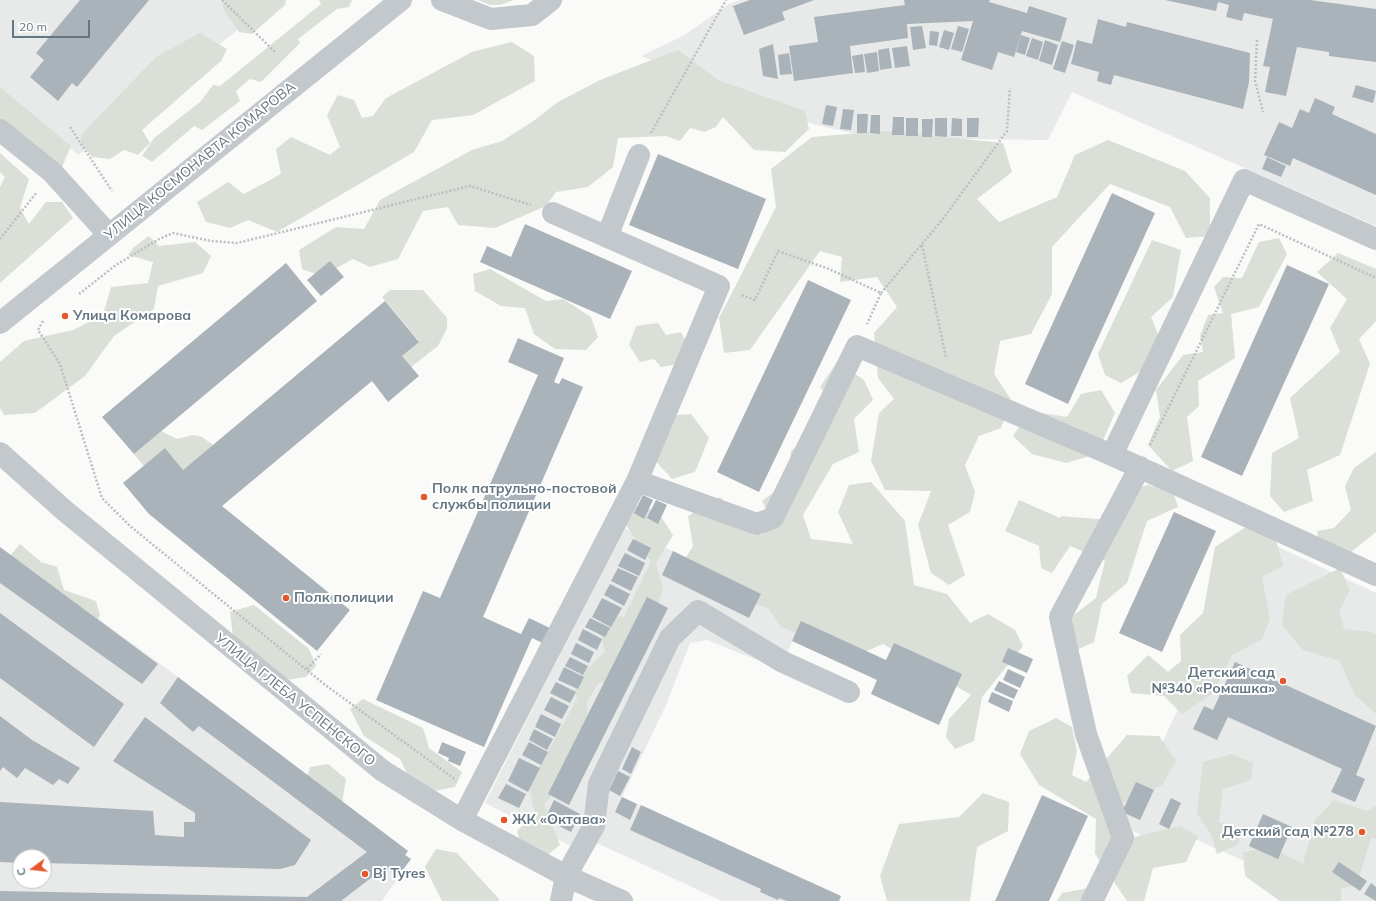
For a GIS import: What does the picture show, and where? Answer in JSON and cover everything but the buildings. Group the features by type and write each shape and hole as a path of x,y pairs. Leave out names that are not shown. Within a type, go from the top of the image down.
{"street":[{"name":"УЛИЦА КОСМОНАВТА КОМАРОВА","path":"0,323 401,0"},
{"path":"442,0 491,19 532,15 551,0"},
{"path":"0,130 52,172 109,235"},
{"path":"607,237 639,155"},
{"path":"1112,455 1244,180 1376,238"},
{"path":"462,820 637,480 719,286 554,213"},
{"path":"637,480 757,524 773,518 857,346 1140,467 1376,575"},
{"name":"УЛИЦА ГЛЕБА УСПЕНСКОГО","path":"0,453 65,511 383,771 462,820 566,876 622,901"},
{"path":"1092,901 1123,838 1086,734 1060,616 1140,467"},
{"path":"561,901 566,876 594,826 599,784 670,638 698,611 783,662 849,692"}],"path":[{"path":"222,0 275,52"},
{"path":"639,155 726,0"},
{"path":"1257,40 1255,81 1263,112"},
{"path":"857,346 881,293 942,220 1007,131 1010,88"},
{"path":"70,128 112,191"},
{"path":"0,239 52,172"},
{"path":"73,298 116,265 160,238 173,233 211,241 237,243 470,186 554,213"},
{"path":"1140,467 1258,224 1376,278"},
{"path":"922,244 952,386"},
{"path":"719,286 755,300 778,251 828,269 881,293"},
{"path":"49,317 43,322 38,330 60,364 102,498 130,526 324,684 476,795"},
{"path":"307,669 321,654"}],"shaded area":[{"path":"0,0 276,0 78,155 0,87"},
{"path":"223,0 286,0 285,5 252,34 239,32 223,9"},
{"path":"319,0 352,0 349,7 337,9 298,39 300,43 261,82 250,79 236,91 240,101 202,130 194,126 152,162 142,156 154,138 200,102 213,85 220,86 321,4"},
{"path":"478,0 514,0 500,5 490,5"},
{"path":"740,0 1376,0 1376,226 1072,92 1048,140 872,138 813,124 641,56 683,36 729,4"},
{"path":"200,33 227,49 221,61 142,130 150,143 138,155 124,150 110,159 92,157 81,143 81,135 156,57"},
{"path":"512,42 534,56 535,81 473,115 432,120 414,152 277,232 248,220 230,228 206,222 197,202 228,182 244,194 281,174 276,149 291,137 330,155 340,147 327,115 338,95 354,100 362,118 373,116 386,98 472,52"},
{"path":"678,50 718,80 805,111 809,129 785,152 754,150 723,117 716,127 704,132 690,128 680,141 666,136 618,138 613,167 588,187 556,192 546,206 495,228 458,225 448,207 423,211 398,259 370,267 353,259 322,276 302,269 299,250 336,227 364,229 380,200 472,150 502,141 532,122 558,102 600,80"},
{"path":"0,87 71,146 62,167 56,166 0,119"},
{"path":"885,131 1003,143 1012,172 977,199 999,222 1057,197 1075,155 1108,140 1185,171 1210,198 1210,236 1186,238 1170,207 1110,184 1052,247 1052,294 1031,334 1000,341 994,374 1012,401 1001,428 979,436 965,465 975,492 970,512 948,525 965,575 949,585 931,573 918,525 931,491 885,490 871,461 879,413 894,399 878,378 874,333 897,307 877,277 840,282 842,257 820,251 750,350 724,353 719,318 776,207 771,169 812,137"},
{"path":"0,153 29,179 20,208 29,224 46,202 62,202 73,218 0,283 0,187 5,177 0,172"},
{"path":"149,236 159,246 195,242 211,256 203,273 158,286 154,309 114,336 85,376 35,413 4,415 0,408 0,362 24,341 73,330 103,315 111,287 148,283 153,262 128,255 134,247"},
{"path":"1279,238 1287,254 1259,307 1231,314 1235,358 1198,381 1199,406 1187,417 1193,461 1172,471 1148,445 1160,417 1156,390 1183,355 1203,352 1200,336 1208,315 1223,313 1214,287 1223,277 1242,278 1259,242"},
{"path":"1152,240 1181,250 1173,297 1151,317 1160,339 1146,368 1121,383 1105,375 1098,354"},
{"path":"1338,253 1376,269 1376,321 1359,339 1370,364 1340,455 1307,470 1313,501 1284,512 1270,496 1272,453 1299,438 1290,398 1340,352 1330,328 1347,299 1317,272"},
{"path":"490,269 546,301 563,299 591,317 598,337 586,350 555,349 534,334 525,308 501,306 475,291 473,274"},
{"path":"390,290 423,290 447,318 447,328 438,346 411,367 402,356 419,341 382,297"},
{"path":"658,323 666,335 681,332 688,346 679,364 661,367 654,359 640,362 629,345 636,326"},
{"path":"837,362 864,380 873,400 854,419 859,452 833,464 803,515 811,539 853,544 838,512 849,485 871,482 905,521 914,585 947,594 970,623 988,614 1015,630 1023,646 982,697 974,741 955,749 946,737 949,719 971,695 883,644 855,656 781,627 768,608 692,584 681,565 693,546 688,516 720,497 761,535 775,526 762,501 787,482 791,451 836,410 820,387"},
{"path":"1101,390 1115,413 1097,454 1066,463 1032,454 1013,436 1029,411 1067,417 1081,394"},
{"path":"691,414 709,438 695,472 672,479 652,457 661,416"},
{"path":"161,431 177,439 193,435 202,437 213,445 183,470 165,448 144,466 134,454"},
{"path":"1376,452 1376,532 1350,553 1320,550 1317,531 1334,528 1351,510 1345,486 1354,468"},
{"path":"1148,485 1173,491 1178,507 1147,521 1127,583 1102,604 1094,642 1068,654 1062,624 1096,598 1105,561 1070,546 1052,573 1041,568 1039,546 1005,531 1019,500 1060,518 1061,516 1121,521 1131,489"},
{"path":"634,505 657,511 673,535 656,563 663,588 652,627 625,684 598,683 587,702 588,729 562,786 544,804 560,845 546,856 522,847 517,831 535,814 529,786 577,699 573,682 605,652 599,627 605,617 624,617 651,562 626,525"},
{"path":"1249,525 1275,537 1283,566 1262,577 1270,619 1262,639 1232,655 1213,693 1182,714 1164,696 1131,693 1127,676 1148,655 1168,672 1181,661 1180,635 1203,613 1215,547"},
{"path":"624,528 737,582 801,621 780,669 707,640 690,643 666,705 622,797 841,896 839,901 722,901 599,844 571,846 485,803"},
{"name":"Детский сад №340 «Ромашка»","path":"1257,537 1376,593 1376,901 1333,901 1175,830 1149,839 1110,819 1131,770 1147,776"},
{"path":"20,544 41,562 57,567 64,590 96,601 100,615 93,629 3,564"},
{"path":"0,547 178,677 408,851 405,855 411,859 382,901 0,901"},
{"path":"1340,568 1350,590 1339,611 1344,629 1371,632 1376,635 1376,714 1355,695 1340,661 1303,650 1282,625 1286,595"},
{"path":"254,605 309,649 316,666 306,677 285,680 233,636 230,612"},
{"path":"363,699 423,728 429,748 462,772 455,787 434,791 412,784 400,759 364,736 350,709"},
{"path":"1056,718 1072,727 1077,751 1072,775 1086,782 1127,735 1159,736 1176,761 1162,785 1123,803 1134,837 1180,826 1198,836 1186,862 1153,868 1144,901 1127,901 1095,854 1096,819 1039,785 1020,754 1029,731"},
{"path":"1232,754 1253,763 1251,780 1223,789 1219,822 1240,828 1239,844 1217,854 1211,834 1197,814 1203,762"},
{"path":"328,764 346,779 342,804 304,787 310,767"},
{"path":"983,793 1009,802 1008,831 977,847 970,901 887,901 880,876 899,824 959,817"},
{"path":"1334,800 1366,811 1376,806 1376,839 1371,838 1357,884 1341,889 1341,901 1280,901 1245,876 1243,852 1270,847 1303,864 1315,820"},
{"path":"436,849 457,853 499,899 499,901 442,901 425,867"},
{"path":"1089,888 1094,901 1057,901 1062,893"}],"place":[{"name":"Улица Комарова","path":"65,316"},
{"name":"Полк патрульно-постовой службы полиции","path":"424,497"},
{"name":"Полк полиции","path":"286,598"},
{"name":"Детский сад №340 «Ромашка»","path":"1283,681"},
{"name":"ЖК «Октава»","path":"504,820"},
{"name":"Детский сад №278","path":"1362,832"},
{"name":"Bj Tyres","path":"365,874"}]}
